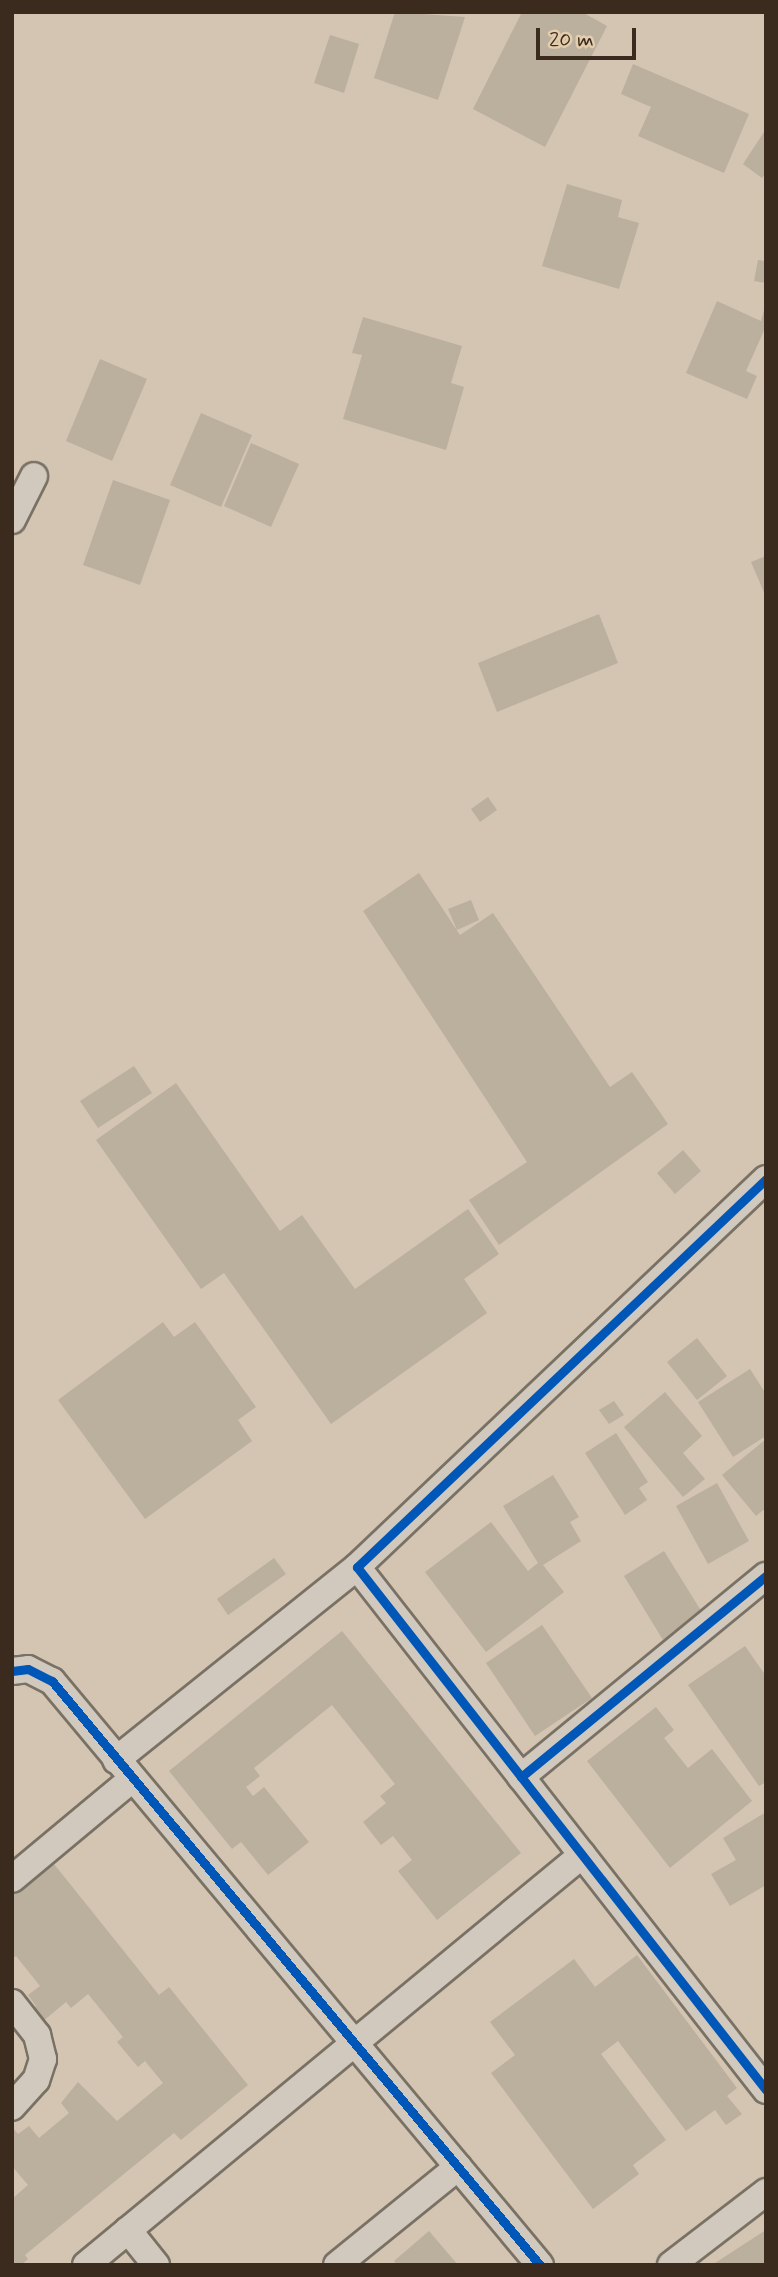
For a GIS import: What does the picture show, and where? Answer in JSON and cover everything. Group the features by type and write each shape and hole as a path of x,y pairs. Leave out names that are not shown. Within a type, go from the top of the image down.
{"street":[{"path":"12,520 34,476"},
{"path":"12,1879 124,1769 357,1567 766,1179"},
{"path":"357,1567 766,2090"},
{"path":"521,1777 766,1576"},
{"path":"12,1671 28,1668 52,1681 540,2265"},
{"path":"86,2265 582,1855"},
{"path":"12,2003 37,2035 43,2059 36,2080 12,2107"},
{"path":"337,2265 458,2166"},
{"path":"671,2265 766,2192"},
{"path":"128,2230 156,2265"}],"building":[{"path":"395,12 465,17 438,100 374,78"},
{"path":"522,12 582,12 607,26 545,147 473,109"},
{"path":"330,35 359,44 344,93 314,83"},
{"path":"633,64 749,114 724,173 638,136 651,107 621,94"},
{"path":"766,129 766,172 762,178 743,164"},
{"path":"567,184 622,200 618,217 639,223 619,289 542,266"},
{"path":"758,260 766,261 766,283 754,281"},
{"path":"717,301 761,321 766,303 766,326 746,371 757,376 747,399 686,373"},
{"path":"363,317 462,346 451,383 464,387 446,450 343,419 362,355 352,353"},
{"path":"100,359 147,379 112,461 66,441"},
{"path":"201,413 252,435 221,507 170,485"},
{"path":"251,443 299,464 271,527 224,506"},
{"path":"113,480 170,500 140,585 83,565"},
{"path":"766,556 766,597 751,562"},
{"path":"599,614 618,663 497,712 478,663"},
{"path":"488,797 497,810 480,822 471,809"},
{"path":"419,873 460,935 493,913 610,1087 632,1072 668,1124 499,1245 469,1200 527,1162 363,911"},
{"path":"471,900 479,920 457,930 448,909"},
{"path":"134,1066 152,1093 98,1128 80,1101"},
{"path":"176,1083 280,1231 302,1215 355,1289 468,1209 499,1254 464,1279 487,1313 331,1424 224,1273 201,1289 96,1140"},
{"path":"683,1150 701,1171 675,1194 657,1173"},
{"path":"163,1322 174,1337 195,1322 256,1407 238,1420 252,1441 145,1519 58,1400"},
{"path":"697,1338 727,1376 697,1400 667,1362"},
{"path":"750,1369 766,1394 766,1436 733,1457 698,1402"},
{"path":"665,1392 702,1436 683,1453 705,1479 683,1497 624,1427"},
{"path":"614,1401 624,1415 609,1424 599,1410"},
{"path":"616,1433 648,1482 639,1488 647,1500 625,1515 585,1453"},
{"path":"766,1439 766,1508 756,1516 722,1475"},
{"path":"553,1475 579,1517 570,1522 581,1541 543,1565 564,1592 486,1652 425,1572 491,1522 528,1571 538,1563 503,1506"},
{"path":"717,1483 749,1541 708,1564 676,1506"},
{"path":"664,1551 703,1614 663,1640 624,1576"},
{"path":"274,1558 286,1574 228,1615 217,1599"},
{"path":"542,1625 592,1698 535,1736 486,1663"},
{"path":"342,1631 521,1853 437,1920 398,1871 412,1860 393,1836 381,1845 363,1822 386,1803 380,1796 395,1784 332,1705 254,1768 260,1776 246,1787 253,1796 264,1787 309,1842 268,1875 241,1842 232,1849 169,1771"},
{"path":"745,1646 766,1676 766,1782 759,1786 688,1685"},
{"path":"656,1707 674,1730 664,1738 688,1768 712,1749 752,1801 670,1868 587,1761"},
{"path":"766,1812 766,1885 730,1906 711,1874 736,1860 723,1838"},
{"path":"50,1859 159,1995 169,1987 248,2085 181,2140 174,2133 25,2255 28,2259 21,2265 12,2265 12,2199 28,2185 12,2166 12,2127 18,2134 29,2126 39,2138 69,2113 61,2103 78,2082 117,2121 163,2083 145,2061 138,2067 117,2042 123,2037 88,1994 71,2008 66,2002 42,2022 32,2010 36,2006 28,1995 40,1986 16,1956 12,1959 12,1890"},
{"path":"637,1955 737,2088 727,2096 742,2114 726,2125 715,2110 686,2131 618,2041 601,2054 666,2140 633,2165 639,2174 593,2209 491,2073 515,2055 490,2022 574,1959 595,1987"},
{"path":"766,2230 766,2265 712,2265"},
{"path":"429,2231 458,2265 397,2265 394,2261"}],"cycle path":[{"path":"766,1179 357,1567 766,2090"},
{"path":"521,1777 766,1576"},
{"path":"12,1671 28,1669 52,1681 540,2265"}]}
